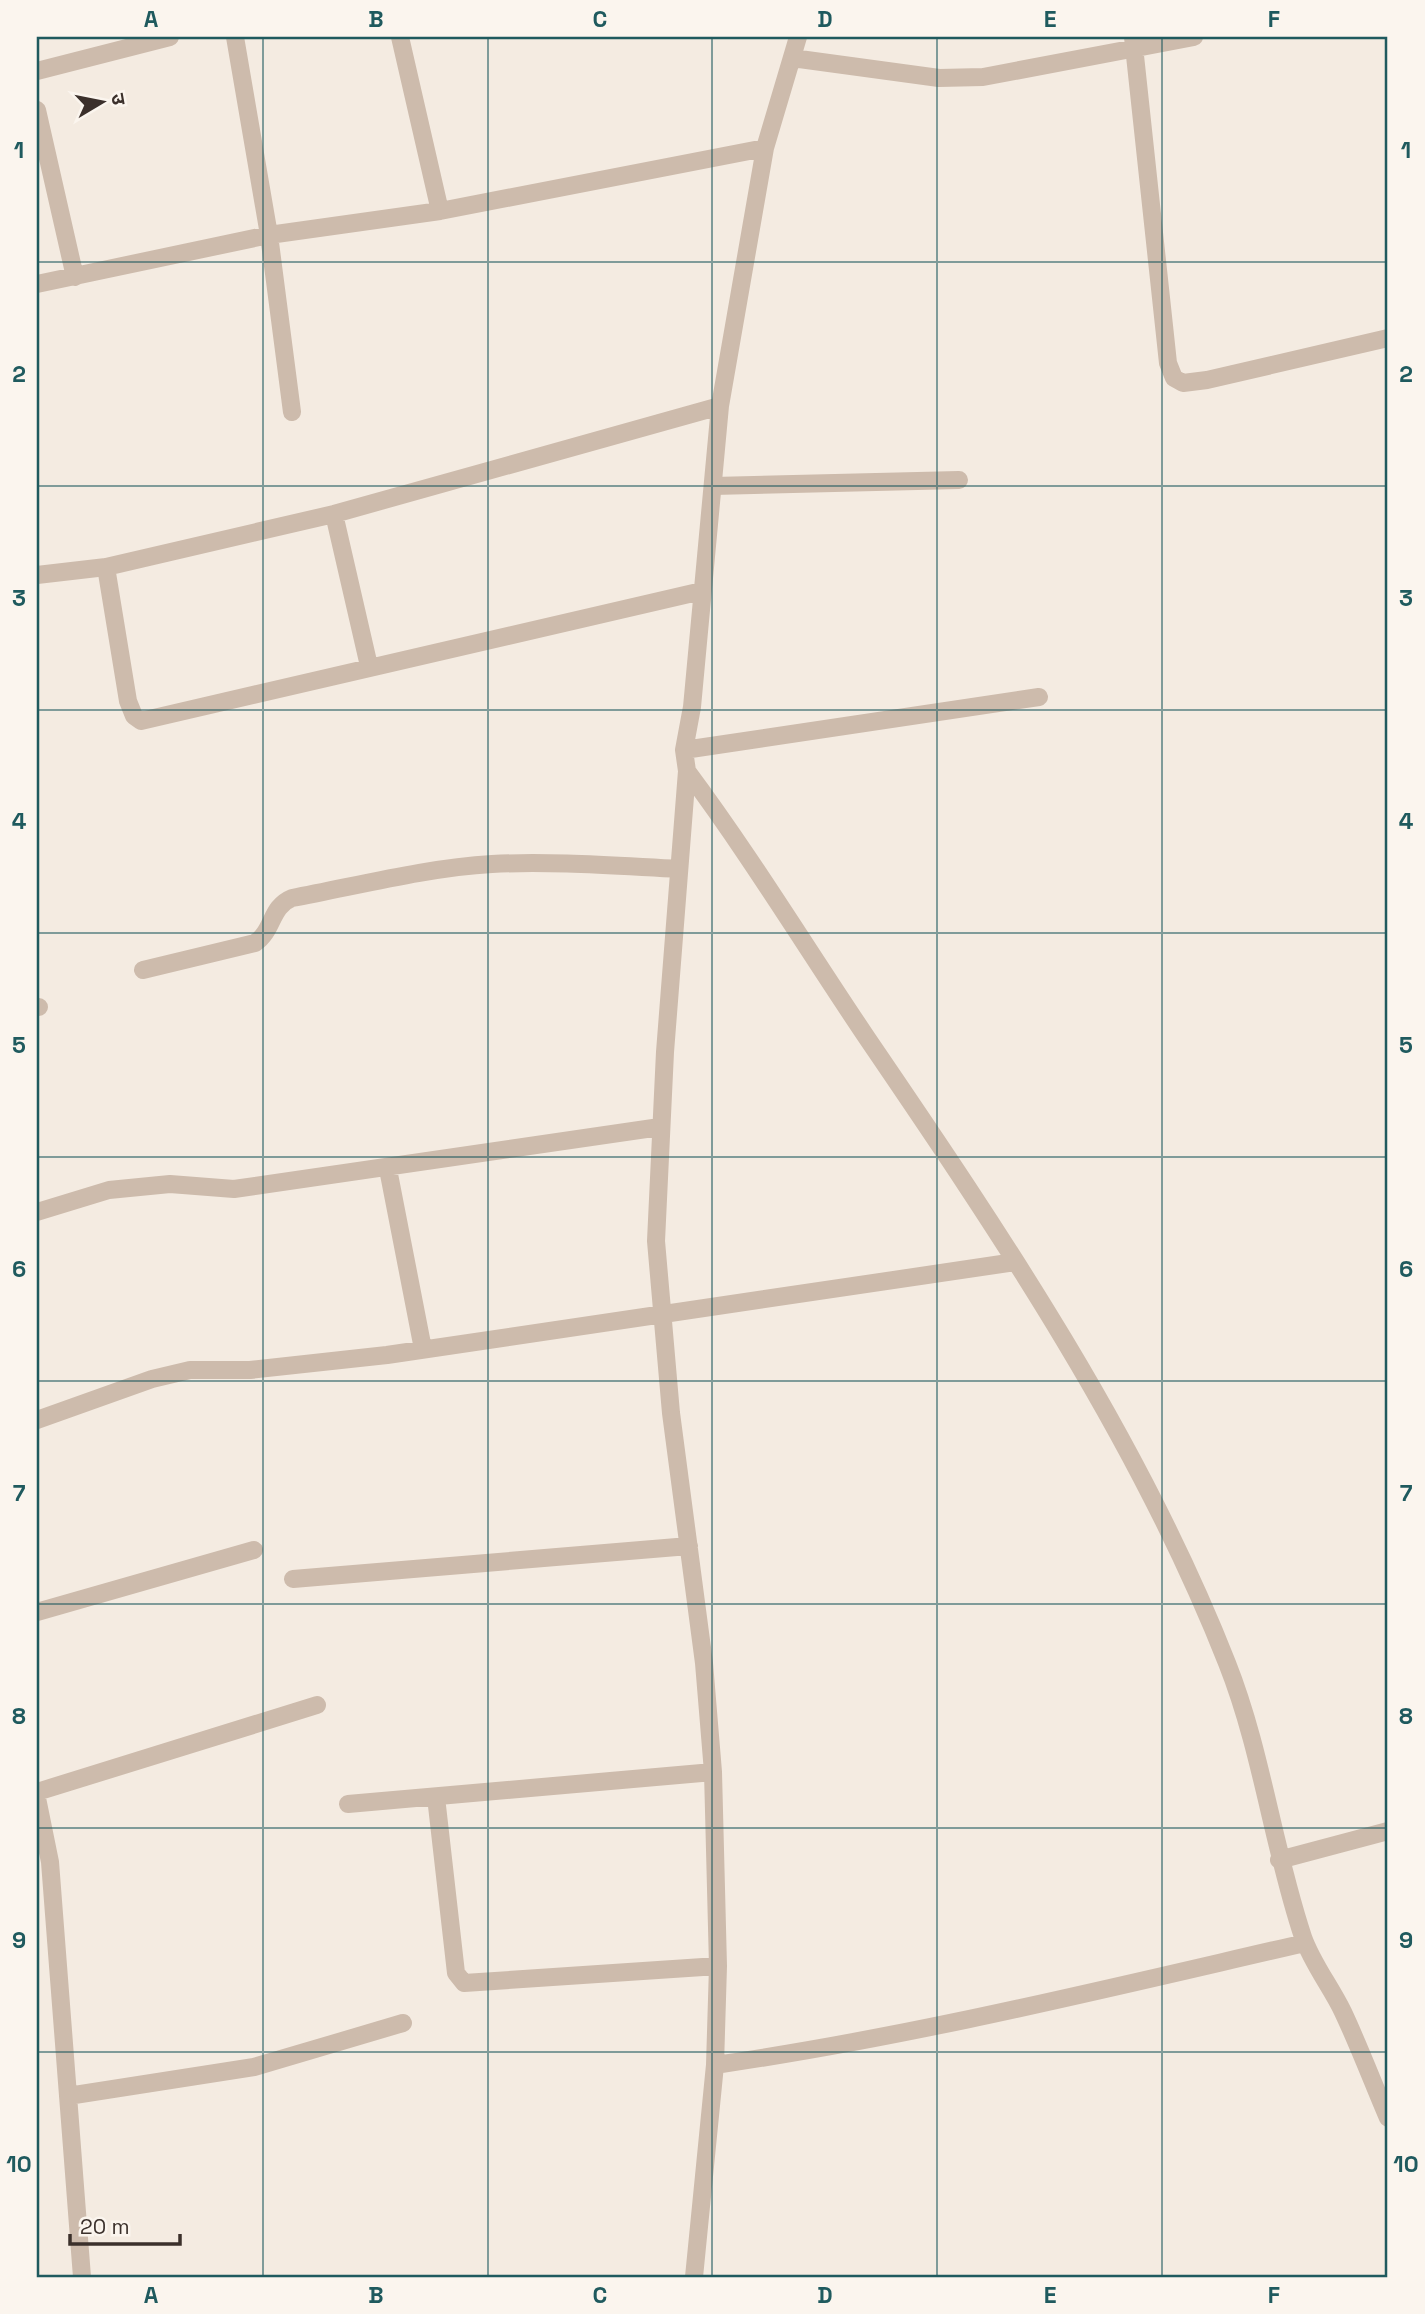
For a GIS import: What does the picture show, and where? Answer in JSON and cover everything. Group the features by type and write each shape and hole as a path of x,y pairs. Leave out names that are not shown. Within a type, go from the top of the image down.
{"street":[{"path":"37,71 170,37"},
{"path":"235,37 269,235 292,412"},
{"path":"400,37 440,211"},
{"path":"694,2277 715,2065 718,1966 713,1772 661,1314 656,1241 660,1127 687,771 684,750 692,707 720,406 765,148 798,37"},
{"path":"792,58 939,78 983,77 1134,44 1194,37"},
{"path":"1134,44 1168,363 1174,378 1183,383 1207,380 1388,338"},
{"path":"37,110 75,277"},
{"path":"37,284 269,235 440,211 765,148"},
{"path":"37,575 106,567 334,514 720,406"},
{"path":"713,486 959,480"},
{"path":"334,514 369,666"},
{"path":"106,567 128,701 134,716 141,721 369,666 702,591"},
{"path":"684,750 1039,697"},
{"path":"687,771 739,842 1015,1262 1105,1406 1177,1551 1228,1666 1264,1788 1279,1860 1305,1943 1342,2011 1388,2118"},
{"path":"143,970 255,943 264,937 276,907 292,898 412,875 501,864 679,869"},
{"path":"37,1212 109,1190 170,1184 234,1189 387,1169 660,1127"},
{"path":"387,1169 423,1349"},
{"path":"37,1420 152,1378 190,1370 293,1366 423,1349 1015,1262"},
{"path":"292,1579 689,1546"},
{"path":"37,1612 254,1550"},
{"path":"37,1792 317,1705"},
{"path":"348,1804 713,1772"},
{"path":"436,1797 456,1973 464,1983 718,1966"},
{"path":"37,1798 68,2096 82,2277"},
{"path":"1279,1860 1388,1831"},
{"path":"715,2065 817,2050 952,2025 1305,1943"},
{"path":"68,2096 254,2067 403,2023"}]}
